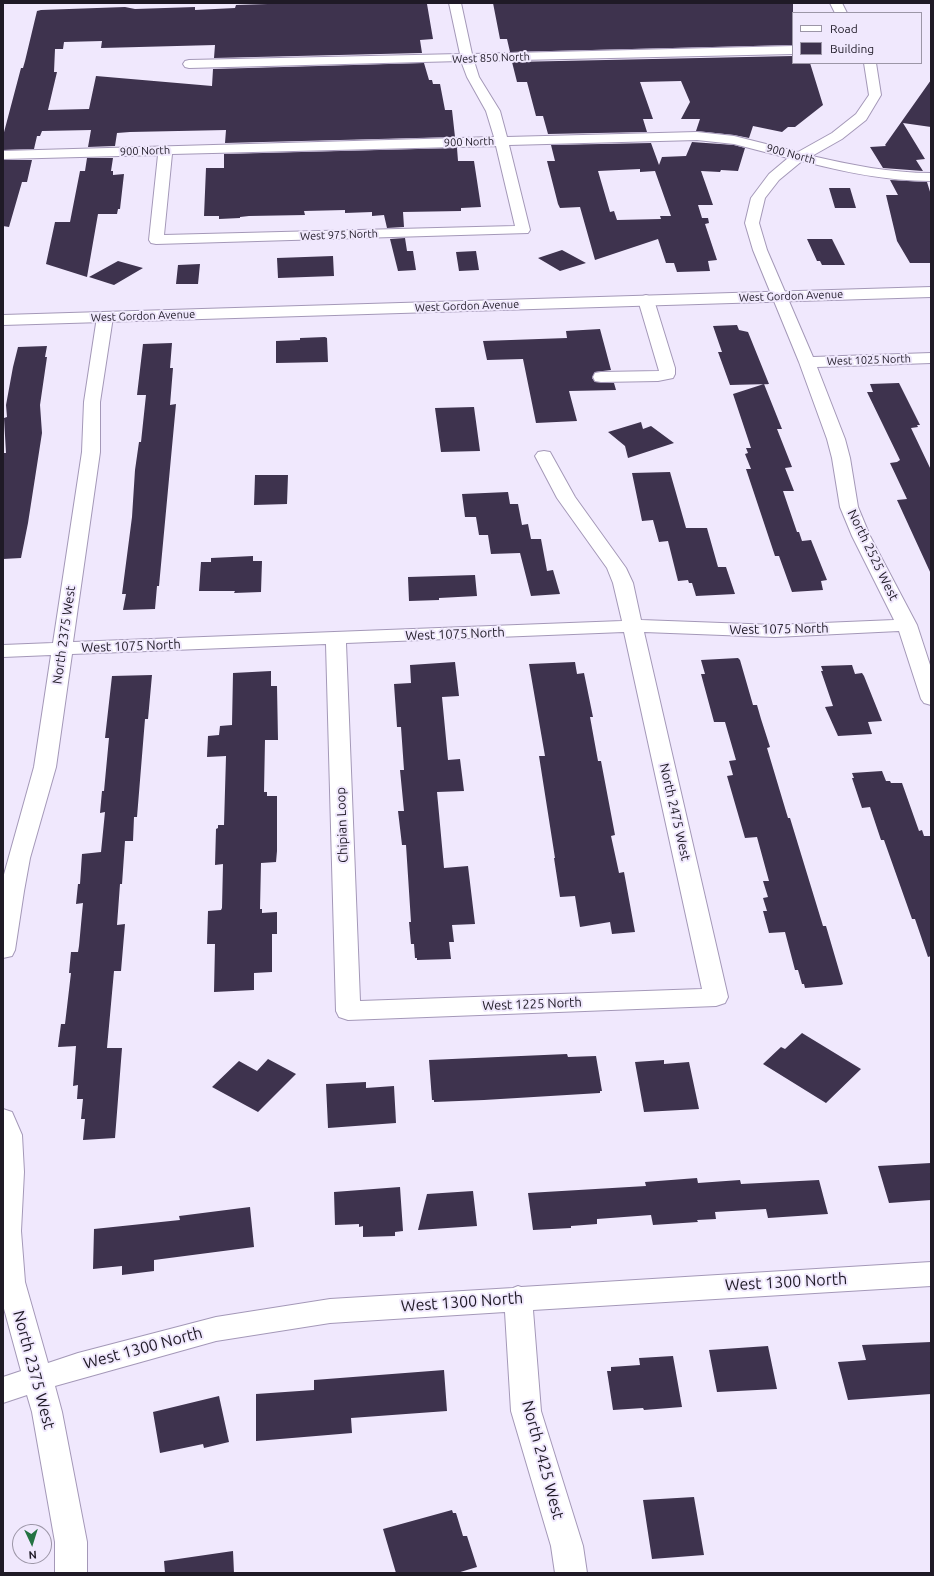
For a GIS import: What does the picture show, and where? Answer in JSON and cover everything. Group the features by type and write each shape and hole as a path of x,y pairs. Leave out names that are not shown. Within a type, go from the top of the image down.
{"street":[{"path":"455,3 466,58 473,77 492,111 502,142"},
{"path":"836,3 841,12"},
{"name":"West 850 North","path":"189,64 792,50"},
{"name":"North 2525 West","path":"870,64 875,95 861,117 837,136 800,157 774,177 758,198 752,223 760,250 807,362 838,445 849,507 861,536 907,625 931,699"},
{"name":"900 North","path":"3,155 697,136 734,140 836,166 914,177 931,177"},
{"name":"West 975 North","path":"165,150 156,240 523,230 502,142"},
{"name":"West Gordon Avenue","path":"3,320 931,292"},
{"path":"601,377 658,376 667,374 656,329 646,300"},
{"name":"North 2375 West","path":"3,950 15,872 25,834 39,794 45,767 91,452 92,402 104,317"},
{"name":"West 1025 North","path":"807,362 931,358"},
{"name":"North 2475 West","path":"544,456 566,498 616,568 623,583 634,626 716,997"},
{"name":"West 1075 North","path":"3,651 634,626 775,630 907,625"},
{"name":"Chipian Loop","path":"336,639 348,1011"},
{"name":"West 1225 North","path":"348,1011 716,997"},
{"name":"North 2375 West","path":"3,1119 9,1135 10,1172 7,1231 11,1282 47,1412 72,1542 71,1573"},
{"name":"West 1300 North","path":"3,1390 38,1378 216,1329 330,1311 518,1298 931,1274"},
{"name":"North 2425 West","path":"518,1298 526,1412 567,1546 571,1573"}],"building":[{"path":"299,3 427,4 433,39 420,40 422,53 214,58 215,45 101,48 102,41 64,42 63,49 55,49 54,72 57,72 48,110 89,109 96,76 212,86 213,69 424,63 429,80 432,80 433,84 440,84 445,110 452,110 455,137 225,143 226,130 130,132 117,133 115,146 88,147 91,130 42,131 40,136 37,136 34,149 3,150 3,136 21,68 23,68 25,61 37,11 125,7 135,9 195,7 195,10 235,8 236,5"},
{"path":"493,3 793,3 792,45 510,52 507,39 500,39"},
{"path":"792,56 792,64 810,64 823,105 795,127 788,127 782,132 753,126 749,138 696,131 700,119 681,119 690,102 681,81 640,82 653,119 643,119 647,132 548,134 543,116 536,116 527,82 517,82 512,62"},
{"path":"931,80 931,127 903,123 925,159 916,160 923,171 883,168 870,147 886,146 885,145"},
{"path":"692,142 734,145 745,148 738,171 701,171 713,205 698,205 702,218 708,218 709,223 705,224 717,260 708,261 710,271 677,272 674,263 666,263 658,239 595,260 580,207 560,208 547,161 555,161 551,145 651,143 659,165 662,157 686,156","holes":["640,169 640,172 655,171 671,216 660,216 661,219 617,220 614,211 610,212 598,171"]},
{"path":"457,148 458,161 474,161 481,207 461,208 461,211 403,212 404,227 387,228 384,215 372,216 372,212 345,213 345,210 304,211 305,215 249,216 219,219 219,216 204,216 206,168 224,168 224,154"},
{"path":"87,158 113,158 111,171 113,171 113,175 124,174 120,209 118,209 117,214 98,214 87,277 46,264 55,222 70,222 80,171 85,171"},
{"path":"3,160 32,160 27,182 22,182 9,227 3,226"},
{"path":"890,180 927,182 931,195 931,263 910,263 897,241 886,195 898,195"},
{"path":"829,188 850,188 856,208 835,208"},
{"path":"405,238 407,251 413,251 416,270 398,271 390,239"},
{"path":"807,239 832,239 845,265 822,265 820,261 817,261"},
{"path":"562,250 586,263 560,271 538,258"},
{"path":"476,251 479,270 459,271 456,252"},
{"path":"333,256 334,276 278,278 277,258"},
{"path":"118,261 143,268 114,285 89,277"},
{"path":"200,264 198,284 176,284 178,265"},
{"path":"737,325 739,330 748,332 769,384 730,385 718,352 722,352 713,326"},
{"path":"600,329 611,370 595,372 592,378 595,382 614,383 616,390 569,391 577,421 536,423 523,359 487,360 483,341 567,338 566,331"},
{"path":"327,338 328,362 276,363 276,341"},
{"path":"172,343 170,368 173,368 170,405 176,404 159,586 157,586 155,609 123,610 126,594 122,594 132,517 135,470 139,442 141,442 146,395 137,395 143,344"},
{"path":"47,346 45,357 47,357 40,405 42,433 21,558 3,559 3,453 6,453 4,418 7,417 6,405 13,367 18,347"},
{"path":"899,383 920,425 917,425 918,427 911,428 931,470 931,574 897,500 907,499 890,463 900,460 867,392 873,392 870,384"},
{"path":"764,384 782,429 777,429 792,467 785,468 794,491 783,491 797,532 799,532 802,541 811,540 827,580 821,581 823,590 792,592 779,556 775,556 746,469 751,469 745,454 748,453 746,448 751,448 733,394"},
{"path":"474,407 480,451 441,452 435,408"},
{"path":"641,422 643,429 651,426 674,443 628,458 625,446 608,432"},
{"path":"670,472 686,528 707,528 718,567 726,567 735,594 696,596 692,583 689,583 688,580 678,581 668,541 659,542 653,520 642,521 632,473"},
{"path":"255,475 288,475 287,504 254,505"},
{"path":"508,492 510,504 518,504 522,525 528,524 531,539 541,539 547,571 553,570 560,594 531,596 520,553 491,554 488,535 479,535 476,517 465,517 462,494"},
{"path":"253,556 253,561 262,561 261,592 234,593 235,591 199,591 201,562 211,562 211,558"},
{"path":"475,575 477,596 439,598 439,600 409,601 408,577"},
{"path":"738,658 740,660 753,705 757,705 770,747 767,748 788,818 790,818 823,926 826,926 843,984 841,985 805,988 804,984 802,984 798,970 795,970 785,932 769,933 763,911 767,911 763,898 768,897 763,881 769,881 757,837 745,838 727,776 733,775 729,761 736,760 725,722 714,722 701,674 705,674 701,660"},
{"path":"455,662 459,696 442,697 448,760 460,759 464,791 437,792 444,868 468,866 475,924 452,925 454,942 449,942 451,959 417,960 417,958 415,958 414,944 411,944 406,845 402,845 398,811 404,811 400,770 404,770 401,727 397,727 394,684 411,683 410,665"},
{"path":"575,662 577,674 584,673 593,717 590,717 598,761 601,761 615,835 611,836 619,873 624,872 635,932 612,934 610,922 580,927 575,896 560,897 539,756 545,756 529,664"},
{"path":"852,665 855,674 862,673 864,676 882,721 868,722 872,734 838,736 825,707 833,706 821,671 823,671 821,666"},
{"path":"271,671 271,686 277,686 278,740 265,740 264,792 267,792 267,796 277,796 277,851 276,862 261,863 260,909 262,909 262,913 277,912 277,934 272,934 272,972 254,973 254,990 214,992 215,944 207,944 208,911 221,910 222,908 223,864 215,865 216,829 218,828 218,825 224,825 226,756 207,757 208,736 219,735 220,726 232,725 233,673"},
{"path":"152,675 148,719 145,719 137,817 134,817 133,841 125,841 122,884 120,884 117,925 125,924 121,971 114,971 107,1048 122,1048 115,1138 83,1140 85,1119 81,1119 83,1099 77,1099 78,1085 73,1086 76,1046 58,1047 61,1024 65,1024 71,973 69,973 71,952 78,952 79,946 83,903 76,904 78,884 80,884 82,854 101,852 105,812 100,813 102,791 104,791 109,738 105,738 112,676"},
{"path":"882,771 886,781 890,781 891,783 902,783 919,831 922,830 924,836 931,836 931,956 928,957 915,919 912,919 884,840 881,840 870,807 862,808 852,778 854,778 852,773"},
{"path":"802,1033 861,1069 826,1103 763,1064 781,1047 785,1049"},
{"path":"567,1054 568,1057 596,1056 602,1091 600,1091 600,1093 484,1100 434,1102 434,1100 432,1100 429,1060"},
{"path":"268,1059 296,1074 258,1112 212,1087 239,1061 257,1071"},
{"path":"664,1060 664,1064 689,1062 699,1109 644,1112 635,1062"},
{"path":"366,1082 366,1088 394,1086 396,1123 328,1128 326,1084"},
{"path":"931,1163 931,1200 889,1203 878,1166"},
{"path":"697,1178 698,1183 740,1180 741,1184 819,1180 828,1214 768,1218 766,1209 715,1212 716,1219 697,1220 698,1222 653,1225 651,1215 597,1219 597,1224 571,1226 571,1228 533,1230 528,1193 646,1186 645,1182"},
{"path":"400,1187 403,1231 395,1232 395,1236 363,1237 363,1226 359,1227 359,1224 335,1225 334,1192"},
{"path":"473,1191 477,1226 418,1230 427,1194"},
{"path":"250,1207 254,1247 154,1260 154,1271 122,1275 122,1266 93,1269 94,1229 180,1220 179,1216"},
{"path":"931,1342 931,1394 848,1400 838,1362 866,1360 862,1345"},
{"path":"768,1346 777,1389 717,1392 709,1350"},
{"path":"673,1356 682,1407 644,1410 643,1408 613,1410 607,1371 611,1371 611,1367 640,1365 639,1358"},
{"path":"444,1370 447,1411 351,1418 352,1433 256,1441 256,1394 314,1390 314,1380"},
{"path":"219,1396 229,1442 204,1448 203,1444 160,1453 153,1412"},
{"path":"694,1497 704,1555 652,1559 643,1500"},
{"path":"452,1510 453,1513 456,1513 463,1536 467,1536 477,1567 457,1573 396,1573 383,1529"},
{"path":"233,1551 234,1573 165,1573 164,1561"}]}
